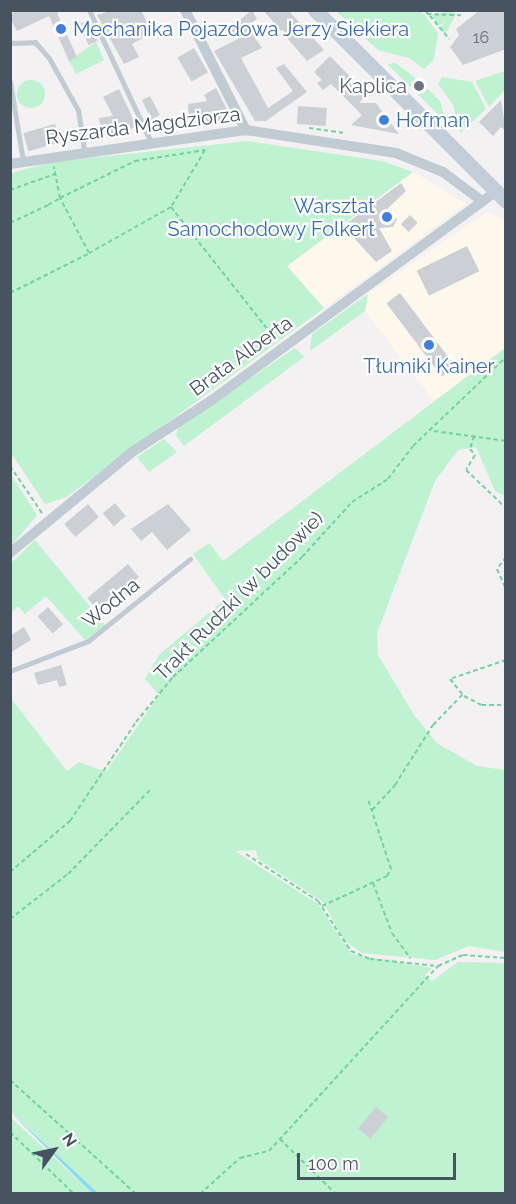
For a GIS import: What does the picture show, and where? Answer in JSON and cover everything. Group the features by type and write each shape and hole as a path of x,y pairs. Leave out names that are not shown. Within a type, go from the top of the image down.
{"street":[{"path":"185,10 246,130"},
{"path":"315,10 501,196"},
{"name":"Ryszarda Magdziorza","path":"10,164 150,140 246,130 396,153 443,172 482,201"},
{"name":"Brata Alberta","path":"10,553 132,452 282,348 482,201 501,196"}],"lane":[{"path":"89,10 150,140"},
{"path":"10,43 35,42 49,58 78,110 84,150"},
{"path":"10,82 23,161"},
{"name":"Wodna","path":"10,671 88,641 190,559"}],"path":[{"path":"424,10 449,39"},
{"path":"427,14 461,15"},
{"path":"306,128 348,134"},
{"path":"10,223 135,161 205,150 171,207 89,253 10,293"},
{"path":"54,155 60,198 89,253"},
{"path":"10,190 55,174"},
{"path":"171,207 282,348"},
{"name":"Trakt Rudzki (w budowie)","path":"10,872 70,821 136,722 173,676 432,431 506,357"},
{"path":"432,431 506,441"},
{"path":"474,436 470,449 475,455 466,470 506,508"},
{"path":"10,465 47,521"},
{"path":"506,557 497,569 506,590"},
{"path":"506,660 477,673 457,672 450,679 462,694 482,705 506,705"},
{"path":"372,810 395,785 433,725 462,694"},
{"path":"10,919 68,874 152,788"},
{"path":"322,906 373,883 391,869 368,799"},
{"path":"246,854 322,906 351,951 370,959 412,960 438,966"},
{"path":"373,883 392,933 412,960"},
{"path":"200,1194 240,1158 269,1151 438,966 463,955 506,958"},
{"path":"10,1080 136,1194"},
{"path":"10,1132 74,1194"},
{"path":"280,1139 336,1194"}],"shaded area":[{"path":"413,172 466,204 324,308 286,267"},
{"path":"487,212 505,220 505,348 434,401 365,311 368,294"}],"green space":[{"path":"336,11 421,11 438,33 434,59 424,69 409,58 378,50"},
{"path":"450,11 456,14 445,35 440,28 446,21 439,26 430,15"},
{"path":"96,42 104,60 76,74 69,61"},
{"path":"396,63 419,81 416,92 426,87 440,101 446,122 387,64"},
{"path":"505,71 505,90 489,107 475,81"},
{"path":"442,77 472,82 486,109 460,133 453,105 438,84"},
{"path":"31,80 41,84 45,94 41,104 31,108 21,104 17,94 21,84"},
{"path":"247,141 382,161 413,172 287,266 324,308 66,497 45,504 11,453 11,173 54,162"},
{"path":"368,294 365,311 310,351 312,334"},
{"path":"295,348 304,357 184,446 176,435 179,427"},
{"path":"505,348 505,496 495,491 476,447 458,450 435,481 377,633 378,655 414,715 438,744 477,766 505,770 505,952 469,946 435,960 362,953 344,940 323,902 258,859 256,850 235,851 318,904 351,954 432,968 425,975 432,981 458,962 505,963 505,1193 98,1193 11,1112 10,697 67,771 79,762 106,772 159,695 145,679 159,655 225,599 193,554 209,543 223,561"},
{"path":"164,439 177,452 149,472 137,457"},
{"path":"10,473 37,515 11,546 10,546"},
{"path":"35,540 105,625 85,640 46,596 25,614 18,606 11,613 11,563"},
{"path":"10,1117 48,1152 92,1193 11,1193"}],"water":[{"path":"10,1112 68,1165 98,1193 92,1193"}],"building":[{"path":"15,10 62,10 57,13 77,57 69,61 49,16 17,31 10,18"},
{"path":"114,10 141,10 152,33 132,44 139,57 124,64 97,15"},
{"path":"252,10 257,19 247,26 262,48 241,58 268,108 293,91 276,68 284,64 307,92 266,121 255,121 214,51 238,39 230,28"},
{"path":"263,10 288,10 324,50 307,61"},
{"path":"480,10 506,10 506,49 463,65 450,47 459,35 456,29"},
{"path":"88,20 98,41 89,45 79,24"},
{"path":"194,48 208,72 192,82 178,58"},
{"path":"330,56 367,94 359,103 376,103 399,134 351,125 362,115 331,84 323,90 317,83 322,80 314,72"},
{"path":"216,88 233,121 189,124 188,104 207,101 204,95"},
{"path":"119,89 137,127 102,136 99,118 113,116 103,97"},
{"path":"150,96 160,115 151,120 142,100"},
{"path":"501,100 506,131 501,127 493,136 479,122"},
{"path":"298,106 327,108 326,126 297,124"},
{"path":"55,124 60,142 29,151 23,133"},
{"path":"401,183 406,191 384,212 397,219 393,227 379,228 392,251 376,262 343,226"},
{"path":"410,215 418,223 409,232 401,224"},
{"path":"467,246 479,271 429,296 417,271"},
{"path":"400,293 455,366 442,377 386,303"},
{"path":"115,503 126,516 114,526 103,513"},
{"path":"88,504 99,517 75,537 64,524"},
{"path":"168,504 191,530 167,550 152,532 141,541 131,529"},
{"path":"128,564 139,577 98,611 87,598"},
{"path":"48,607 63,624 53,634 37,616"},
{"path":"24,627 31,640 10,653 10,636"},
{"path":"61,665 67,685 59,687 57,680 38,685 34,673"},
{"path":"376,1107 388,1117 370,1139 358,1128"}],"place":[{"name":"Mechanika Pojazdowa Jerzy Siekiera","path":"61,29"},
{"name":"Kaplica","path":"419,86"},
{"name":"Hofman","path":"384,120"},
{"name":"Warsztat Samochodowy Folkert","path":"387,217"},
{"name":"Tłumiki Kainer","path":"429,345"}]}
